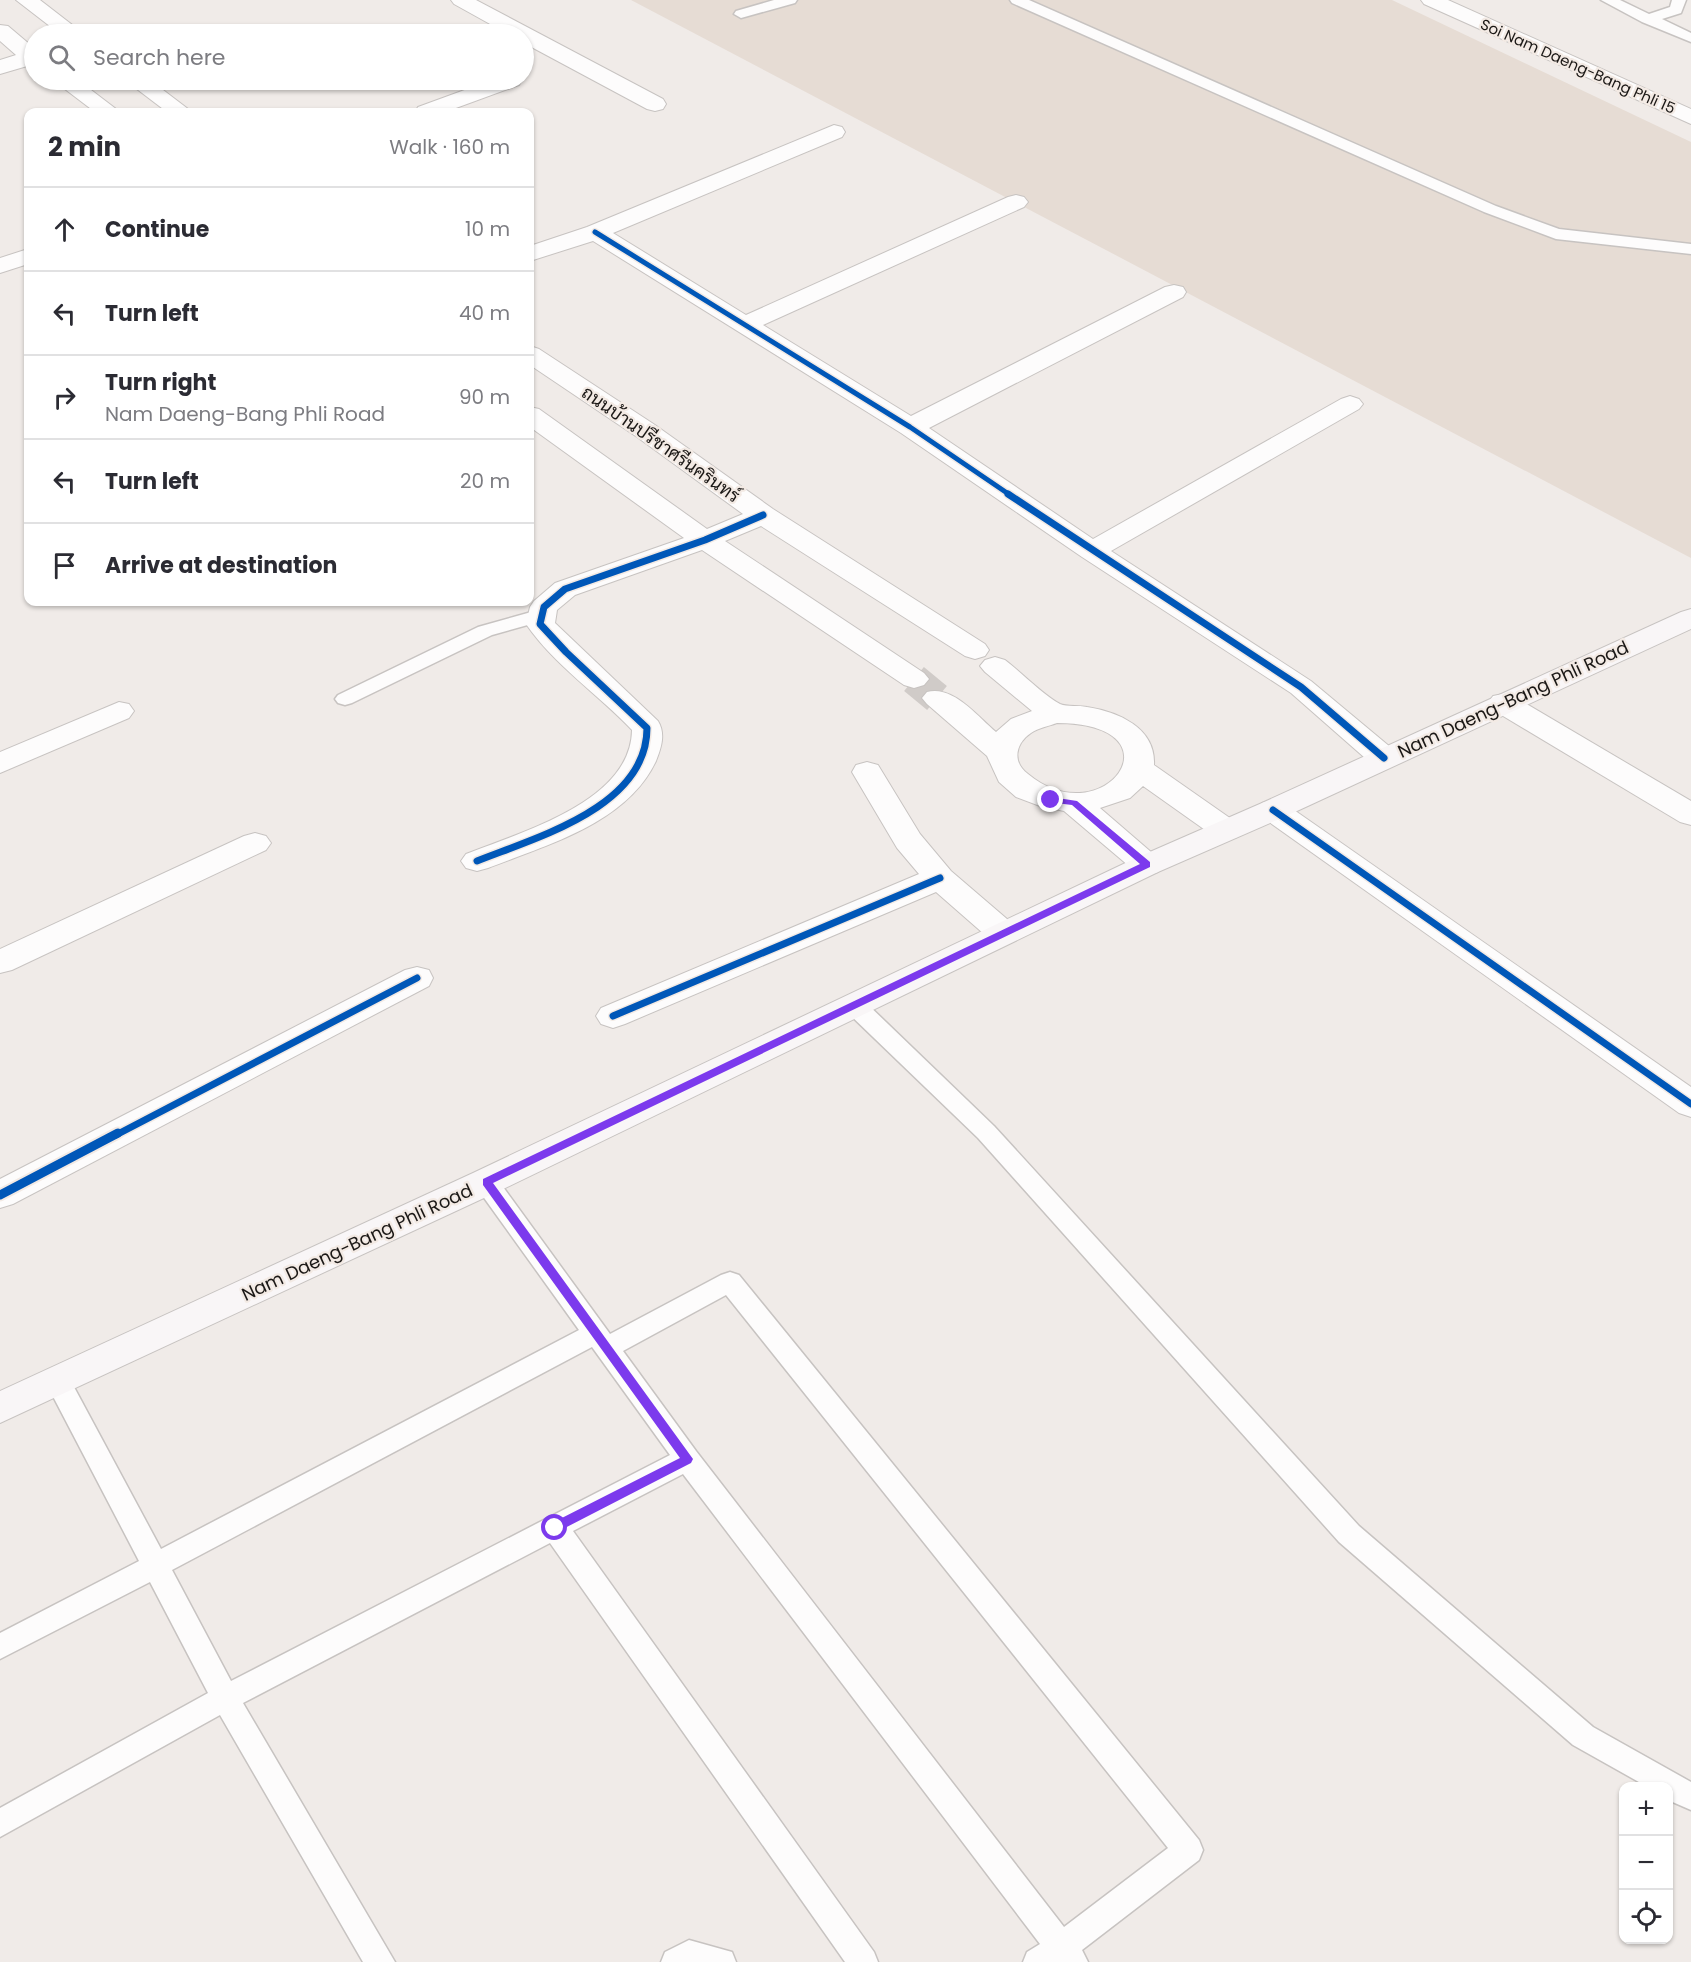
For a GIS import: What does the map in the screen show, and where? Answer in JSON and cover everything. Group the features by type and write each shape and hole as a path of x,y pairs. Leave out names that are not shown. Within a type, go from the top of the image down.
{"main road":[{"name":"Nam Daeng-Bang Phli Road","path":"0,1408 486,1182 1147,865 1273,810 1691,618"}],"street":[{"path":"26,0 60,24"},
{"path":"461,0 504,24"},
{"name":"Soi Nam Daeng-Bang Phli 15","path":"1431,0 1691,117"},
{"path":"0,31 24,49"},
{"path":"534,41 655,104"},
{"path":"534,71 566,58"},
{"path":"0,67 24,60"},
{"path":"78,90 103,108"},
{"path":"149,90 175,108"},
{"path":"437,108 484,90"},
{"path":"534,253 595,232 834,132"},
{"path":"745,324 1016,202"},
{"path":"595,232 910,427 1092,551 1301,687 1384,758"},
{"path":"0,266 24,257"},
{"path":"910,427 1174,292"},
{"name":"ถนนบ้านปรีชาศรีนครินทร์","path":"534,357 646,431 763,515 985,658 1054,714"},
{"path":"1092,551 1350,404"},
{"path":"534,418 705,540 914,679"},
{"path":"477,861 570,823 606,802 632,777 645,752 647,728 626,704 552,639 540,624 544,607 565,589 705,540 763,515"},
{"path":"937,698 1001,752"},
{"path":"1503,703 1691,815"},
{"path":"0,763 119,711"},
{"path":"1054,714 1082,714 1121,729 1134,741 1140,755 1140,770 1133,780 1116,793 1092,801 1074,803 1051,800 1030,792 1013,781 1004,767 1001,752 1007,738 1019,726 1054,714"},
{"path":"1140,770 1226,830"},
{"path":"867,772 908,841 940,878 1004,933"},
{"path":"1074,803 1147,865"},
{"path":"1273,810 1691,1104"},
{"path":"0,962 255,843"},
{"path":"613,1016 940,878"},
{"path":"0,1195 417,978"}],"lane":[{"path":"741,14 790,0"},
{"path":"1017,0 1490,209 1556,234 1691,249"},
{"path":"1608,0 1691,38"},
{"path":"1647,19 1676,10 1679,0"},
{"path":"345,699 485,631 542,615"},
{"path":"854,1005 986,1132 1349,1534 1583,1736 1691,1797"},
{"path":"0,1647 155,1566 601,1341 730,1282 1188,1850 1058,1957 687,1459 601,1341 486,1182"},
{"path":"58,1381 225,1698 380,1962"},
{"path":"0,1823 225,1698 687,1459"},
{"path":"555,1528 863,1962"},
{"path":"676,1962 689,1955 721,1962"}],"shaded area":[{"path":"631,0 1392,0 1691,142 1691,558"}],"tunnel":[{"path":"914,679 937,698"}],"cycle path":[{"path":"595,232 910,427 1092,551 1301,687 1384,758"},
{"path":"477,861 548,832 598,806 619,790 636,772 645,751 647,728 566,652 540,624 544,607 565,589 705,540 763,515"},
{"path":"1273,810 1691,1104"},
{"path":"613,1016 940,878"},
{"path":"0,1195 417,978"}],"route":[{"path":"555,1528 687,1459 486,1182 1147,865 1074,803 1051,800"}]}
